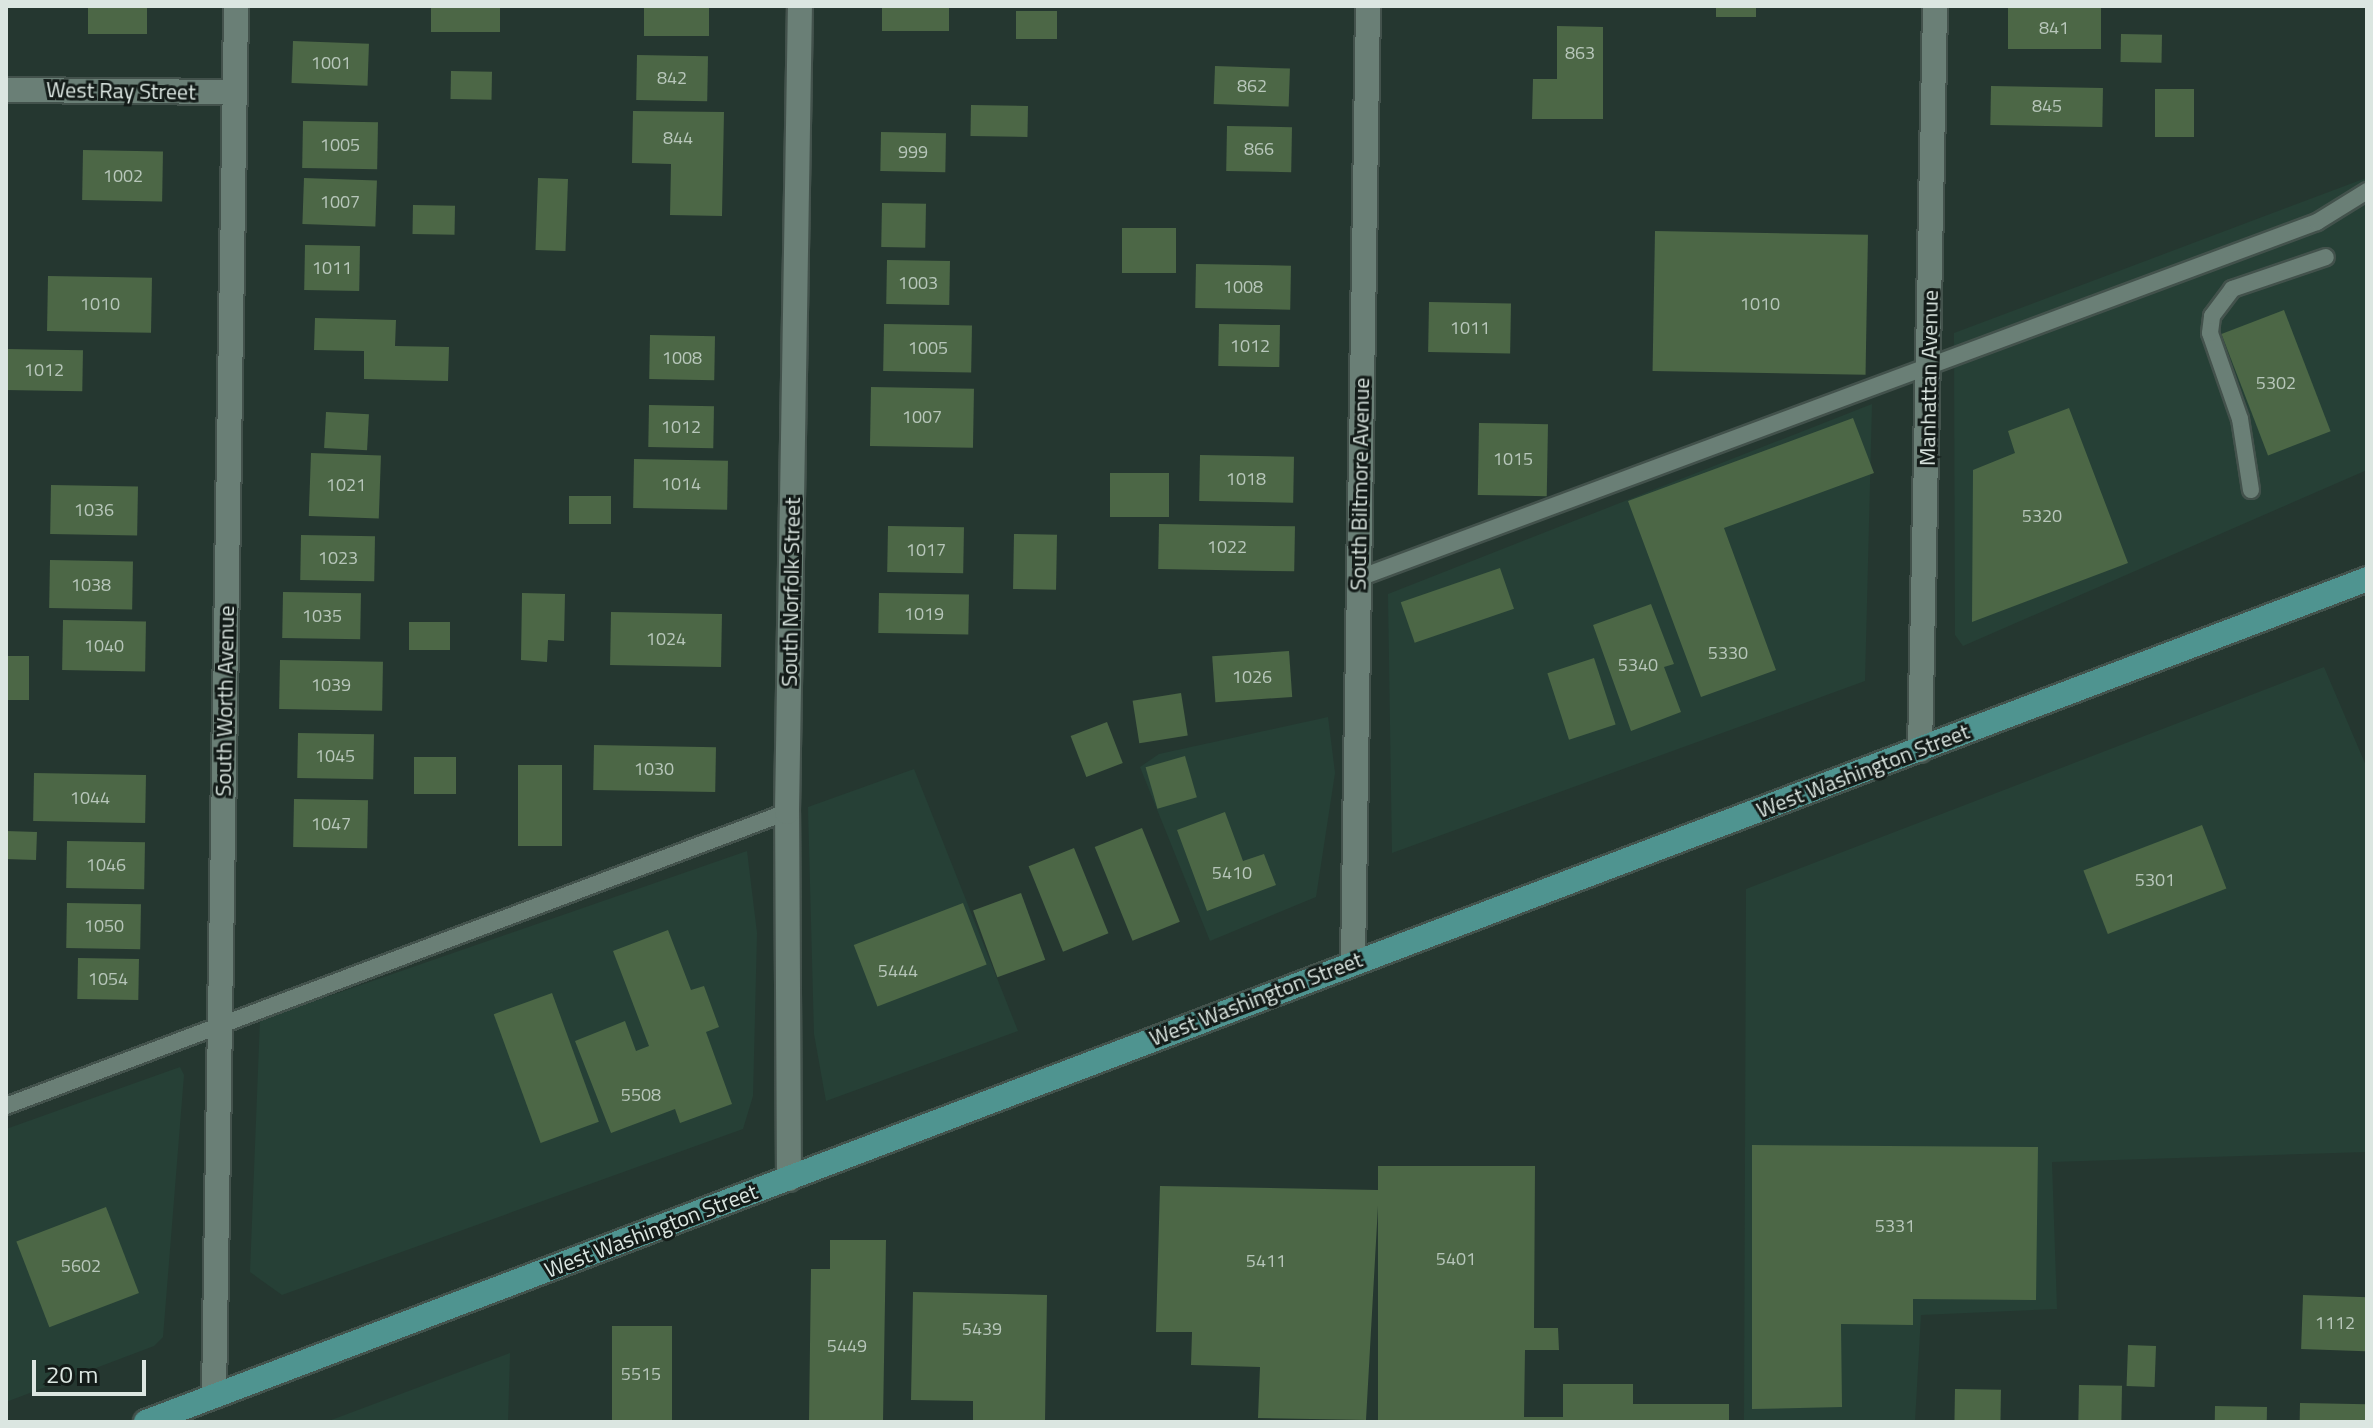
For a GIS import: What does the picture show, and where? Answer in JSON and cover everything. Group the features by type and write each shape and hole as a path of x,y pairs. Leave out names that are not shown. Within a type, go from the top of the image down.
{"main road":[{"name":"West Washington Street","path":"146,1422 171,1418 214,1396 789,1179 1353,961 1920,750 2367,579"}],"street":[{"name":"South Worth Avenue","path":"214,1396 236,6"},
{"name":"South Norfolk Street","path":"789,1179 787,812 800,6"},
{"name":"South Biltmore Avenue","path":"1353,961 1368,6"},
{"name":"Manhattan Avenue","path":"1920,750 1935,6"},
{"name":"West Ray Street","path":"6,90 235,92"}],"lane":[{"path":"1359,578 1930,362 2317,222 2367,191"},
{"path":"2251,490 2240,419 2210,333 2212,316 2232,289 2326,257"},
{"path":"6,1106 787,812"}],"shaded area":[{"path":"2366,178 2367,470 1963,646 1955,635 1954,333"},
{"path":"1872,404 1865,681 1392,853 1388,594"},
{"path":"2324,667 2367,768 2367,1152 2052,1162 2057,1309 1921,1315 1915,1422 1744,1422 1746,889"},
{"path":"1328,717 1335,773 1316,897 1210,941 1140,767 1159,754"},
{"path":"914,769 1018,1031 826,1101 814,1034 808,807"},
{"path":"747,851 757,933 753,1096 743,1129 282,1295 250,1272 260,1020"},
{"path":"180,1067 184,1075 163,1337 154,1346 6,1402 6,1129"},
{"path":"510,1353 508,1422 326,1422"}],"building":[{"path":"88,6 147,6 147,34 88,34"},
{"path":"431,6 500,6 500,32 431,32"},
{"path":"644,6 709,6 709,36 644,36"},
{"path":"882,6 949,6 949,31 882,31"},
{"path":"1716,6 1756,6 1756,17 1716,17"},
{"path":"2008,6 2101,6 2101,49 2008,49"},
{"path":"1016,11 1057,11 1057,39 1016,39"},
{"path":"1557,26 1603,27 1603,119 1532,119 1533,79 1557,79"},
{"path":"2121,34 2162,35 2162,63 2121,62"},
{"path":"293,41 369,44 367,86 292,83"},
{"path":"637,55 708,56 707,101 636,100"},
{"path":"1215,66 1290,69 1289,107 1214,104"},
{"path":"451,71 492,72 492,100 451,99"},
{"path":"1991,86 2103,88 2102,127 1990,125"},
{"path":"2155,89 2194,89 2194,137 2155,137"},
{"path":"971,105 1028,106 1027,137 970,136"},
{"path":"633,111 724,112 722,216 670,215 671,164 632,163"},
{"path":"303,121 378,122 377,169 302,168"},
{"path":"1227,126 1292,127 1291,172 1226,171"},
{"path":"881,132 946,133 945,172 880,171"},
{"path":"83,150 163,151 162,201 82,200"},
{"path":"304,178 377,181 375,227 302,224"},
{"path":"538,178 568,179 565,251 535,250"},
{"path":"882,203 926,204 925,248 881,247"},
{"path":"413,205 455,206 454,235 412,234"},
{"path":"1122,228 1176,228 1176,273 1122,273"},
{"path":"1655,231 1868,235 1866,375 1653,371"},
{"path":"305,245 360,246 359,291 304,290"},
{"path":"887,260 950,261 949,305 886,304"},
{"path":"1196,264 1291,266 1290,310 1195,308"},
{"path":"48,276 152,278 151,333 47,331"},
{"path":"1429,302 1511,303 1510,353 1428,352"},
{"path":"2284,310 2331,431 2268,455 2221,334"},
{"path":"315,318 396,320 395,346 449,347 448,381 364,379 364,351 314,350"},
{"path":"884,324 972,326 971,373 883,371"},
{"path":"1219,324 1280,325 1279,367 1218,366"},
{"path":"650,335 715,336 714,380 649,379"},
{"path":"6,349 83,350 82,391 6,390"},
{"path":"871,387 974,389 973,448 870,446"},
{"path":"649,405 714,406 713,448 648,447"},
{"path":"2069,408 2128,563 1972,622 1973,470 2015,453 2008,431"},
{"path":"326,412 369,414 367,450 324,448"},
{"path":"1853,418 1874,473 1724,528 1776,670 1701,697 1628,501"},
{"path":"1479,423 1548,424 1547,496 1478,495"},
{"path":"311,453 381,455 379,518 309,516"},
{"path":"1200,455 1294,457 1293,503 1199,501"},
{"path":"634,459 728,461 727,510 633,508"},
{"path":"1110,473 1169,473 1169,517 1110,517"},
{"path":"51,485 138,487 137,536 50,534"},
{"path":"569,496 611,496 611,524 569,524"},
{"path":"1159,524 1295,526 1294,571 1158,569"},
{"path":"888,526 964,527 963,573 887,572"},
{"path":"1014,534 1057,535 1056,590 1013,589"},
{"path":"301,535 375,536 374,581 300,580"},
{"path":"50,560 133,561 132,609 49,608"},
{"path":"1500,568 1514,609 1415,643 1401,602"},
{"path":"283,592 361,593 360,639 282,638"},
{"path":"522,593 565,594 564,641 548,640 547,662 521,660"},
{"path":"879,593 969,595 968,635 878,633"},
{"path":"1651,604 1674,664 1664,667 1681,712 1631,731 1593,625"},
{"path":"611,612 722,614 721,667 610,665"},
{"path":"63,620 146,621 145,671 62,670"},
{"path":"409,622 450,622 450,650 409,650"},
{"path":"1289,651 1292,697 1215,702 1212,656"},
{"path":"6,656 29,656 29,700 6,700"},
{"path":"1594,658 1616,725 1569,740 1547,673"},
{"path":"280,660 383,662 382,711 279,709"},
{"path":"1181,693 1188,735 1139,743 1133,701"},
{"path":"1107,722 1123,763 1086,777 1071,736"},
{"path":"298,733 374,734 373,779 297,778"},
{"path":"594,745 716,747 715,792 593,790"},
{"path":"1185,756 1197,797 1157,809 1146,767"},
{"path":"414,757 456,757 456,794 414,794"},
{"path":"518,765 562,765 562,846 518,846"},
{"path":"34,773 146,775 145,823 33,821"},
{"path":"294,799 368,800 367,848 293,847"},
{"path":"1225,812 1243,861 1264,854 1276,885 1207,911 1177,830"},
{"path":"2202,825 2226,888 2108,934 2083,871"},
{"path":"1142,828 1180,922 1133,941 1095,847"},
{"path":"6,831 37,832 36,860 6,859"},
{"path":"67,841 145,842 144,889 66,888"},
{"path":"1074,848 1108,933 1063,952 1029,866"},
{"path":"1021,893 1045,960 997,977 973,910"},
{"path":"67,903 141,904 140,949 66,948"},
{"path":"963,903 987,965 877,1007 854,945"},
{"path":"668,930 691,990 704,986 719,1027 706,1032 732,1104 680,1123 675,1109 611,1133 575,1041 625,1021 636,1051 649,1046 613,951"},
{"path":"78,958 139,959 138,1000 77,999"},
{"path":"552,993 599,1122 541,1143 494,1014"},
{"path":"1752,1145 2038,1147 2036,1300 1913,1299 1913,1325 1841,1324 1842,1407 1752,1409"},
{"path":"1378,1166 1535,1166 1534,1328 1558,1328 1559,1350 1525,1350 1524,1417 1563,1417 1563,1384 1633,1384 1633,1404 1729,1404 1729,1422 1378,1422 1378,1206 1366,1420 1258,1418 1260,1367 1191,1365 1192,1332 1156,1332 1160,1186 1378,1190"},
{"path":"106,1207 139,1293 49,1327 16,1241"},
{"path":"830,1240 886,1240 883,1422 809,1422 811,1269 830,1269"},
{"path":"913,1292 1047,1295 1045,1422 973,1422 973,1401 911,1400"},
{"path":"2303,1295 2367,1297 2365,1351 2301,1349"},
{"path":"612,1326 672,1326 672,1422 612,1422"},
{"path":"2128,1345 2156,1346 2155,1387 2127,1386"},
{"path":"2079,1385 2122,1386 2121,1422 2078,1422"},
{"path":"1955,1389 2001,1390 2000,1422 1954,1422"},
{"path":"2300,1403 2367,1404 2367,1422 2300,1422"},
{"path":"2215,1406 2267,1407 2267,1422 2215,1422"}]}
